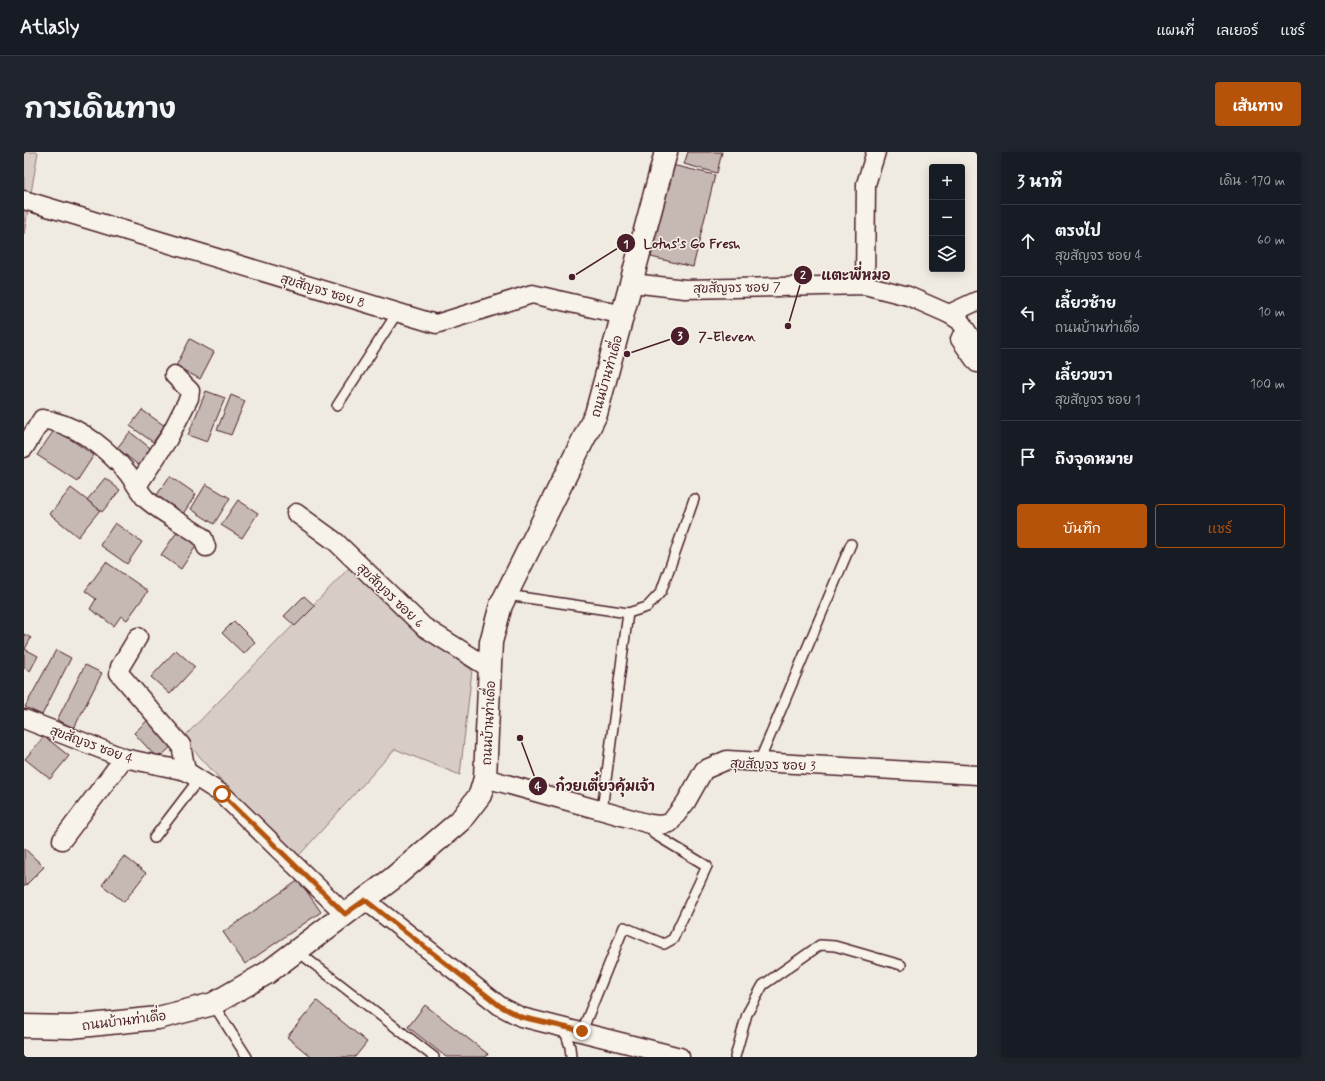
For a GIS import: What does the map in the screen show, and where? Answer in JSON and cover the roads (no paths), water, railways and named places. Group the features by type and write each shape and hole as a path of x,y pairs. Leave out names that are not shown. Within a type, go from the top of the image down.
{"street":[{"name":"ถนนบ้านท่าเดื่อ","path":"24,1026 71,1027 158,1018 213,1004 267,973 365,900 460,821 480,795 485,778 491,642 501,605 596,414 666,152"},
{"path":"865,285 866,184 876,152"},
{"name":"สุขสัญจร ซอย 8","path":"24,200 436,324 532,294 623,315"},
{"name":"สุขสัญจร ซอย 7","path":"632,283 685,289 865,285 908,296 949,314 960,321 977,347"},
{"path":"977,300 949,314 951,325 977,363"},
{"path":"137,486 168,439 189,398 190,391 174,375"},
{"path":"24,448 42,419 56,421 72,427 104,449 127,471 145,498 203,538 206,547"},
{"name":"สุขสัญจร ซอย 6","path":"296,513 336,542 424,628 491,669"},
{"path":"138,637 120,667 119,673 181,745 193,775"},
{"name":"สุขสัญจร ซอย 4","path":"24,719 124,758 193,775 222,794 345,914"},
{"path":"62,840 124,758"},
{"name":"สุขสัญจร ซอย 3","path":"485,778 650,824 660,825 670,823 686,802 704,770 727,760 977,775"},
{"path":"365,900 500,1006 521,1017 582,1031 680,1057"}],"lane":[{"path":"337,406 397,313"},
{"path":"507,595 628,613 647,607 661,592 694,500"},
{"path":"759,762 851,544"},
{"path":"602,810 628,613"},
{"path":"154,838 193,775"},
{"path":"582,1031 624,927 664,944 673,939 707,866 654,834 650,824"},
{"path":"735,1057 746,1014 763,985 820,945 836,946 901,965"},
{"path":"297,951 434,1057"},
{"path":"213,1004 247,1057"},
{"path":"564,1028 570,1047 571,1057"}],"place":[{"name":"Lotus's Go Fresh","path":"572,277"},
{"name":"แตะพี่หมอ","path":"788,326"},
{"name":"7-Eleven","path":"627,354"},
{"name":"ก๋วยเตี๋ยวคุ้มเจ้า","path":"520,738"}]}
